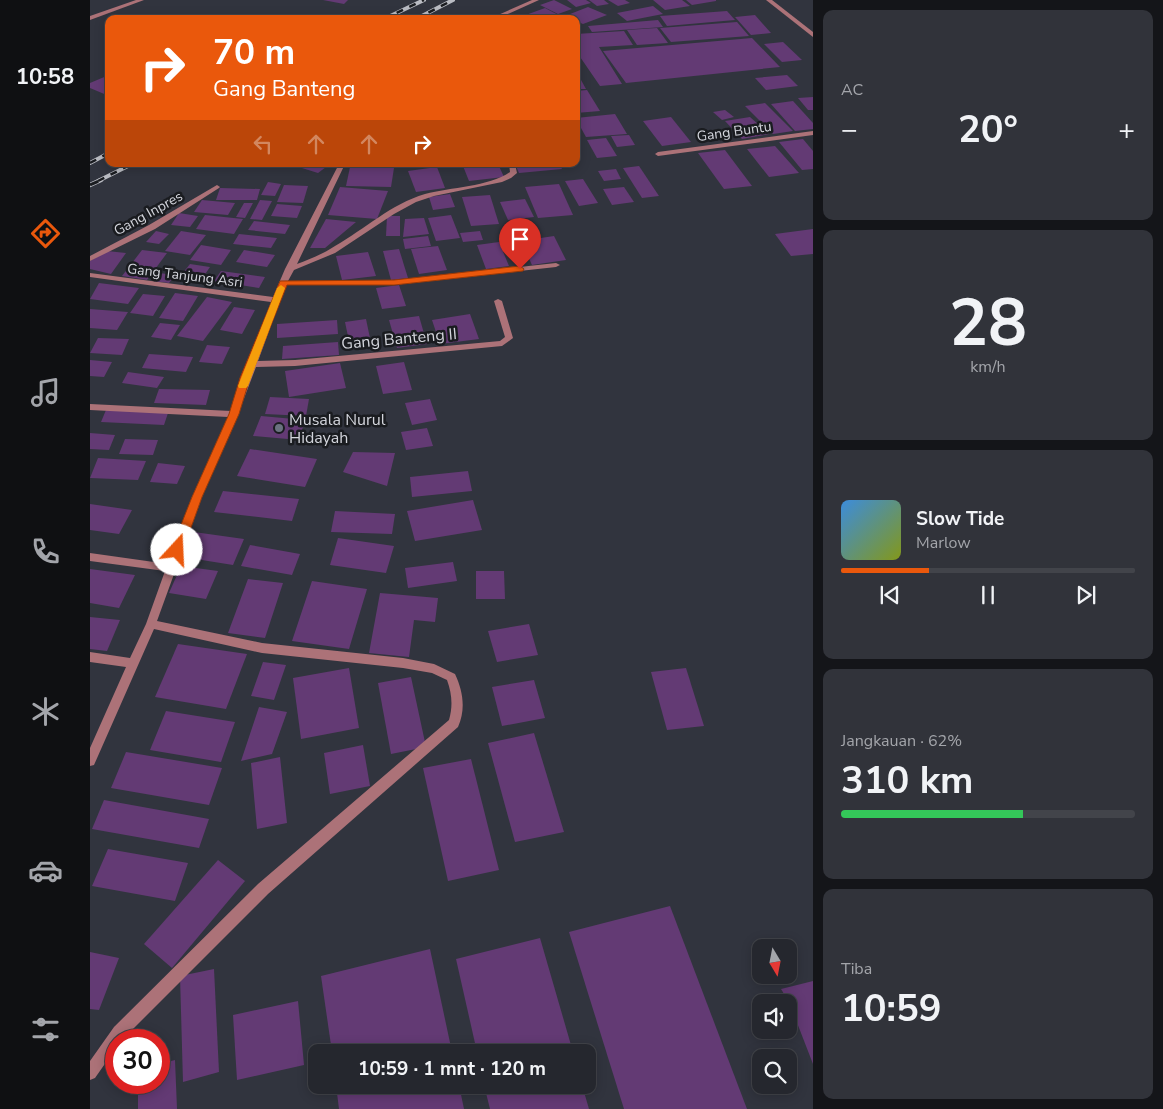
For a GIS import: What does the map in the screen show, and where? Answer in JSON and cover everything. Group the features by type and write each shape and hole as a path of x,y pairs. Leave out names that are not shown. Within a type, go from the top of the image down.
{"street":[{"path":"90,18 141,0"},
{"path":"501,15 536,0"},
{"path":"769,0 813,35"},
{"name":"Gang Buntu","path":"658,154 813,133"},
{"path":"90,761 93,748 151,624 197,497 234,414 251,364 289,269 340,167"},
{"path":"289,269 337,249 409,201 445,190 494,182 512,176 514,173 513,167"},
{"name":"Gang Inpres","path":"90,259 152,227 217,187"},
{"path":"284,283 394,283 556,265"},
{"name":"Gang Tanjung Asri","path":"90,276 276,300"},
{"name":"Gang Banteng II","path":"251,364 295,363 502,343 509,338 498,301"},
{"path":"90,407 234,414"},
{"path":"90,557 170,568"},
{"path":"90,1073 119,1032 263,889 454,723 459,707 457,691 451,677 434,669 403,663 262,648 151,624"},
{"path":"90,657 133,663"}],"building":[{"path":"323,0 348,0 344,4"},
{"path":"554,0 572,9 558,14 540,5"},
{"path":"567,0 586,0 591,3 576,7"},
{"path":"589,0 604,0 609,4 597,6"},
{"path":"608,0 625,0 630,3 618,6"},
{"path":"653,0 682,0 690,6 665,10"},
{"path":"686,0 716,0 716,1 692,5"},
{"path":"653,6 663,14 627,21 617,13"},
{"path":"588,7 607,15 583,24 580,23 580,15 568,15"},
{"path":"545,8 558,15 526,15"},
{"path":"727,11 735,20 667,26 660,16"},
{"path":"755,15 771,33 751,35 735,17"},
{"path":"658,20 663,27 592,32 588,26"},
{"path":"737,22 749,36 671,42 660,28"},
{"path":"657,28 668,43 637,45 627,30"},
{"path":"624,31 633,45 599,47 622,84 600,86 580,57 580,34"},
{"path":"752,38 780,67 626,83 603,51"},
{"path":"783,42 802,60 782,62 764,44"},
{"path":"787,75 798,86 766,90 755,78"},
{"path":"105,77 105,94 90,88 90,83"},
{"path":"581,80 586,89 580,89"},
{"path":"587,90 600,111 580,113 580,91"},
{"path":"813,97 813,110 808,110 798,98"},
{"path":"793,101 813,123 813,129 795,131 771,104"},
{"path":"765,103 793,131 773,134 745,106"},
{"path":"725,110 734,117 722,120 713,112"},
{"path":"615,114 627,134 586,137 580,126 580,118"},
{"path":"671,117 691,142 662,146 643,121"},
{"path":"750,117 769,134 742,139 725,121"},
{"path":"629,135 635,145 617,147 611,136"},
{"path":"606,138 617,156 597,158 587,140"},
{"path":"803,139 813,151 813,169 802,170 779,142"},
{"path":"775,146 799,173 769,177 747,149"},
{"path":"725,150 752,186 724,189 698,153"},
{"path":"639,166 659,196 642,198 623,168"},
{"path":"299,167 326,167 318,173"},
{"path":"350,167 394,168 391,187 346,186"},
{"path":"437,167 445,188 416,192 408,171"},
{"path":"463,167 499,167 504,177 469,181"},
{"path":"516,167 561,167 562,169 519,173"},
{"path":"616,169 621,179 604,181 598,171"},
{"path":"583,179 598,203 579,206 565,181"},
{"path":"268,182 281,184 275,196 261,195"},
{"path":"559,184 573,215 538,218 525,187"},
{"path":"284,185 308,186 303,203 277,202"},
{"path":"340,187 388,191 377,219 328,215"},
{"path":"624,187 634,202 612,205 603,189"},
{"path":"220,188 260,189 257,200 216,200"},
{"path":"450,194 455,207 433,210 429,197"},
{"path":"490,195 499,224 471,226 462,197"},
{"path":"525,199 534,217 508,220 500,202"},
{"path":"202,200 235,203 228,215 194,212"},
{"path":"260,200 272,201 262,220 250,219"},
{"path":"244,203 253,203 245,218 236,217"},
{"path":"277,204 302,206 297,218 271,216"},
{"path":"179,213 198,216 190,227 171,225"},
{"path":"205,215 243,219 234,234 196,229"},
{"path":"451,215 460,238 436,241 428,218"},
{"path":"387,216 400,216 400,236 386,236"},
{"path":"424,218 429,234 403,237 405,219"},
{"path":"326,219 356,222 325,248 310,248"},
{"path":"254,221 290,225 285,234 248,230"},
{"path":"535,226 540,237 511,240 507,229"},
{"path":"813,229 813,254 791,256 775,234"},
{"path":"156,231 169,234 159,244 146,242"},
{"path":"181,231 206,235 190,255 165,251"},
{"path":"480,231 483,240 463,242 460,233"},
{"path":"239,234 277,238 271,248 233,244"},
{"path":"428,236 431,246 405,249 403,239"},
{"path":"554,236 566,260 532,265 521,241"},
{"path":"499,242 509,266 486,269 477,245"},
{"path":"201,245 231,250 221,265 190,260"},
{"path":"438,246 447,270 419,274 411,249"},
{"path":"399,249 408,278 391,280 383,251"},
{"path":"142,250 167,253 147,280 122,276"},
{"path":"244,250 275,255 267,267 236,262"},
{"path":"107,251 126,253 111,274 90,269 90,261"},
{"path":"368,252 376,276 342,280 336,256"},
{"path":"190,264 210,267 199,283 178,279"},
{"path":"221,271 265,277 259,288 214,281"},
{"path":"159,273 175,275 169,283 153,281"},
{"path":"99,283 139,288 128,304 90,299"},
{"path":"399,285 406,306 382,309 376,288"},
{"path":"175,293 198,296 183,321 159,318"},
{"path":"143,294 165,296 153,316 130,313"},
{"path":"207,297 232,302 203,341 177,336"},
{"path":"234,307 255,310 242,334 220,330"},
{"path":"90,309 128,312 117,330 90,328"},
{"path":"470,314 479,339 440,344 432,320"},
{"path":"419,316 427,344 397,348 389,320"},
{"path":"366,319 371,343 350,346 345,322"},
{"path":"337,320 338,334 277,338 277,324"},
{"path":"160,323 180,325 171,340 151,337"},
{"path":"98,338 129,339 122,355 90,353"},
{"path":"338,342 339,355 282,359 283,346"},
{"path":"207,345 230,347 222,364 199,362"},
{"path":"149,354 193,357 186,372 142,368"},
{"path":"90,360 112,362 104,377 90,376"},
{"path":"404,362 412,390 383,394 376,366"},
{"path":"340,363 346,388 289,397 285,371"},
{"path":"128,372 164,377 157,388 122,383"},
{"path":"159,389 210,390 206,405 154,403"},
{"path":"270,397 309,399 306,416 265,414"},
{"path":"430,399 437,420 412,425 405,403"},
{"path":"106,410 168,413 164,425 101,422"},
{"name":"Musala Nurul Hidayah","path":"261,416 305,420 299,440 253,436"},
{"path":"427,428 433,446 406,450 401,432"},
{"path":"90,433 115,435 109,450 90,449"},
{"path":"125,439 158,440 153,455 119,454"},
{"path":"250,449 317,459 305,487 237,476"},
{"path":"353,452 395,453 387,486 343,472"},
{"path":"98,458 146,461 138,480 90,478"},
{"path":"158,463 185,466 177,484 150,482"},
{"path":"468,471 472,491 412,497 410,477"},
{"path":"223,491 299,499 292,521 214,512"},
{"path":"473,500 482,530 415,541 407,511"},
{"path":"90,504 132,510 119,534 90,530"},
{"path":"335,511 395,514 392,534 331,532"},
{"path":"194,532 244,539 233,565 183,557"},
{"path":"338,538 394,546 386,573 330,565"},
{"path":"250,545 300,554 292,575 241,566"},
{"path":"453,562 457,581 408,588 405,568"},
{"path":"181,566 218,571 206,599 169,593"},
{"path":"90,569 135,575 119,608 90,603"},
{"path":"476,571 504,571 505,599 476,599"},
{"path":"248,579 283,583 265,638 228,633"},
{"path":"312,581 367,589 349,649 292,641"},
{"path":"380,593 438,598 435,622 414,620 409,657 369,653"},
{"path":"90,617 120,620 107,651 90,649"},
{"path":"529,624 538,655 497,662 488,631"},
{"path":"178,644 247,654 226,709 155,697"},
{"path":"263,662 286,665 274,700 251,696"},
{"path":"349,668 359,728 301,739 293,678"},
{"path":"686,668 704,726 667,730 651,672"},
{"path":"411,677 426,747 391,754 378,683"},
{"path":"534,680 545,718 502,726 492,687"},
{"path":"259,707 287,712 272,754 241,761"},
{"path":"166,711 235,722 221,762 150,750"},
{"path":"534,733 564,832 515,842 488,743"},
{"path":"363,745 370,786 330,794 324,753"},
{"path":"126,752 222,768 209,805 111,788"},
{"path":"280,757 287,823 257,829 251,763"},
{"path":"471,759 499,870 448,881 423,768"},
{"path":"104,800 209,819 199,848 92,829"},
{"path":"108,849 188,863 175,901 92,886"},
{"path":"218,860 245,881 172,968 144,944"},
{"path":"670,906 747,1109 624,1109 569,932"},
{"path":"540,938 571,1044 475,1044 456,959"},
{"path":"430,949 450,1044 331,1044 321,976"},
{"path":"90,952 119,958 99,1010 90,1009"},
{"path":"214,969 219,1072 183,1082 180,976"},
{"path":"813,981 813,1064 797,1023 797,994 784,994 781,989"},
{"path":"298,1001 304,1065 237,1080 233,1015"},
{"path":"175,1060 177,1109 138,1109 138,1094 170,1094 170,1061"},
{"path":"337,1094 461,1094 464,1109 339,1109"},
{"path":"486,1094 585,1094 589,1109 490,1109"}],"railway":[{"path":"392,15 424,0"},
{"path":"424,15 453,0"},
{"path":"90,163 105,155"},
{"path":"98,181 126,167"},
{"path":"90,185 101,180"}],"slow traffic":[{"path":"243,386 281,288"}],"place":[{"name":"Musala Nurul Hidayah","path":"279,428"}],"route":[{"path":"177,550 197,497 234,414 245,378 284,283 394,283 520,269"}]}
